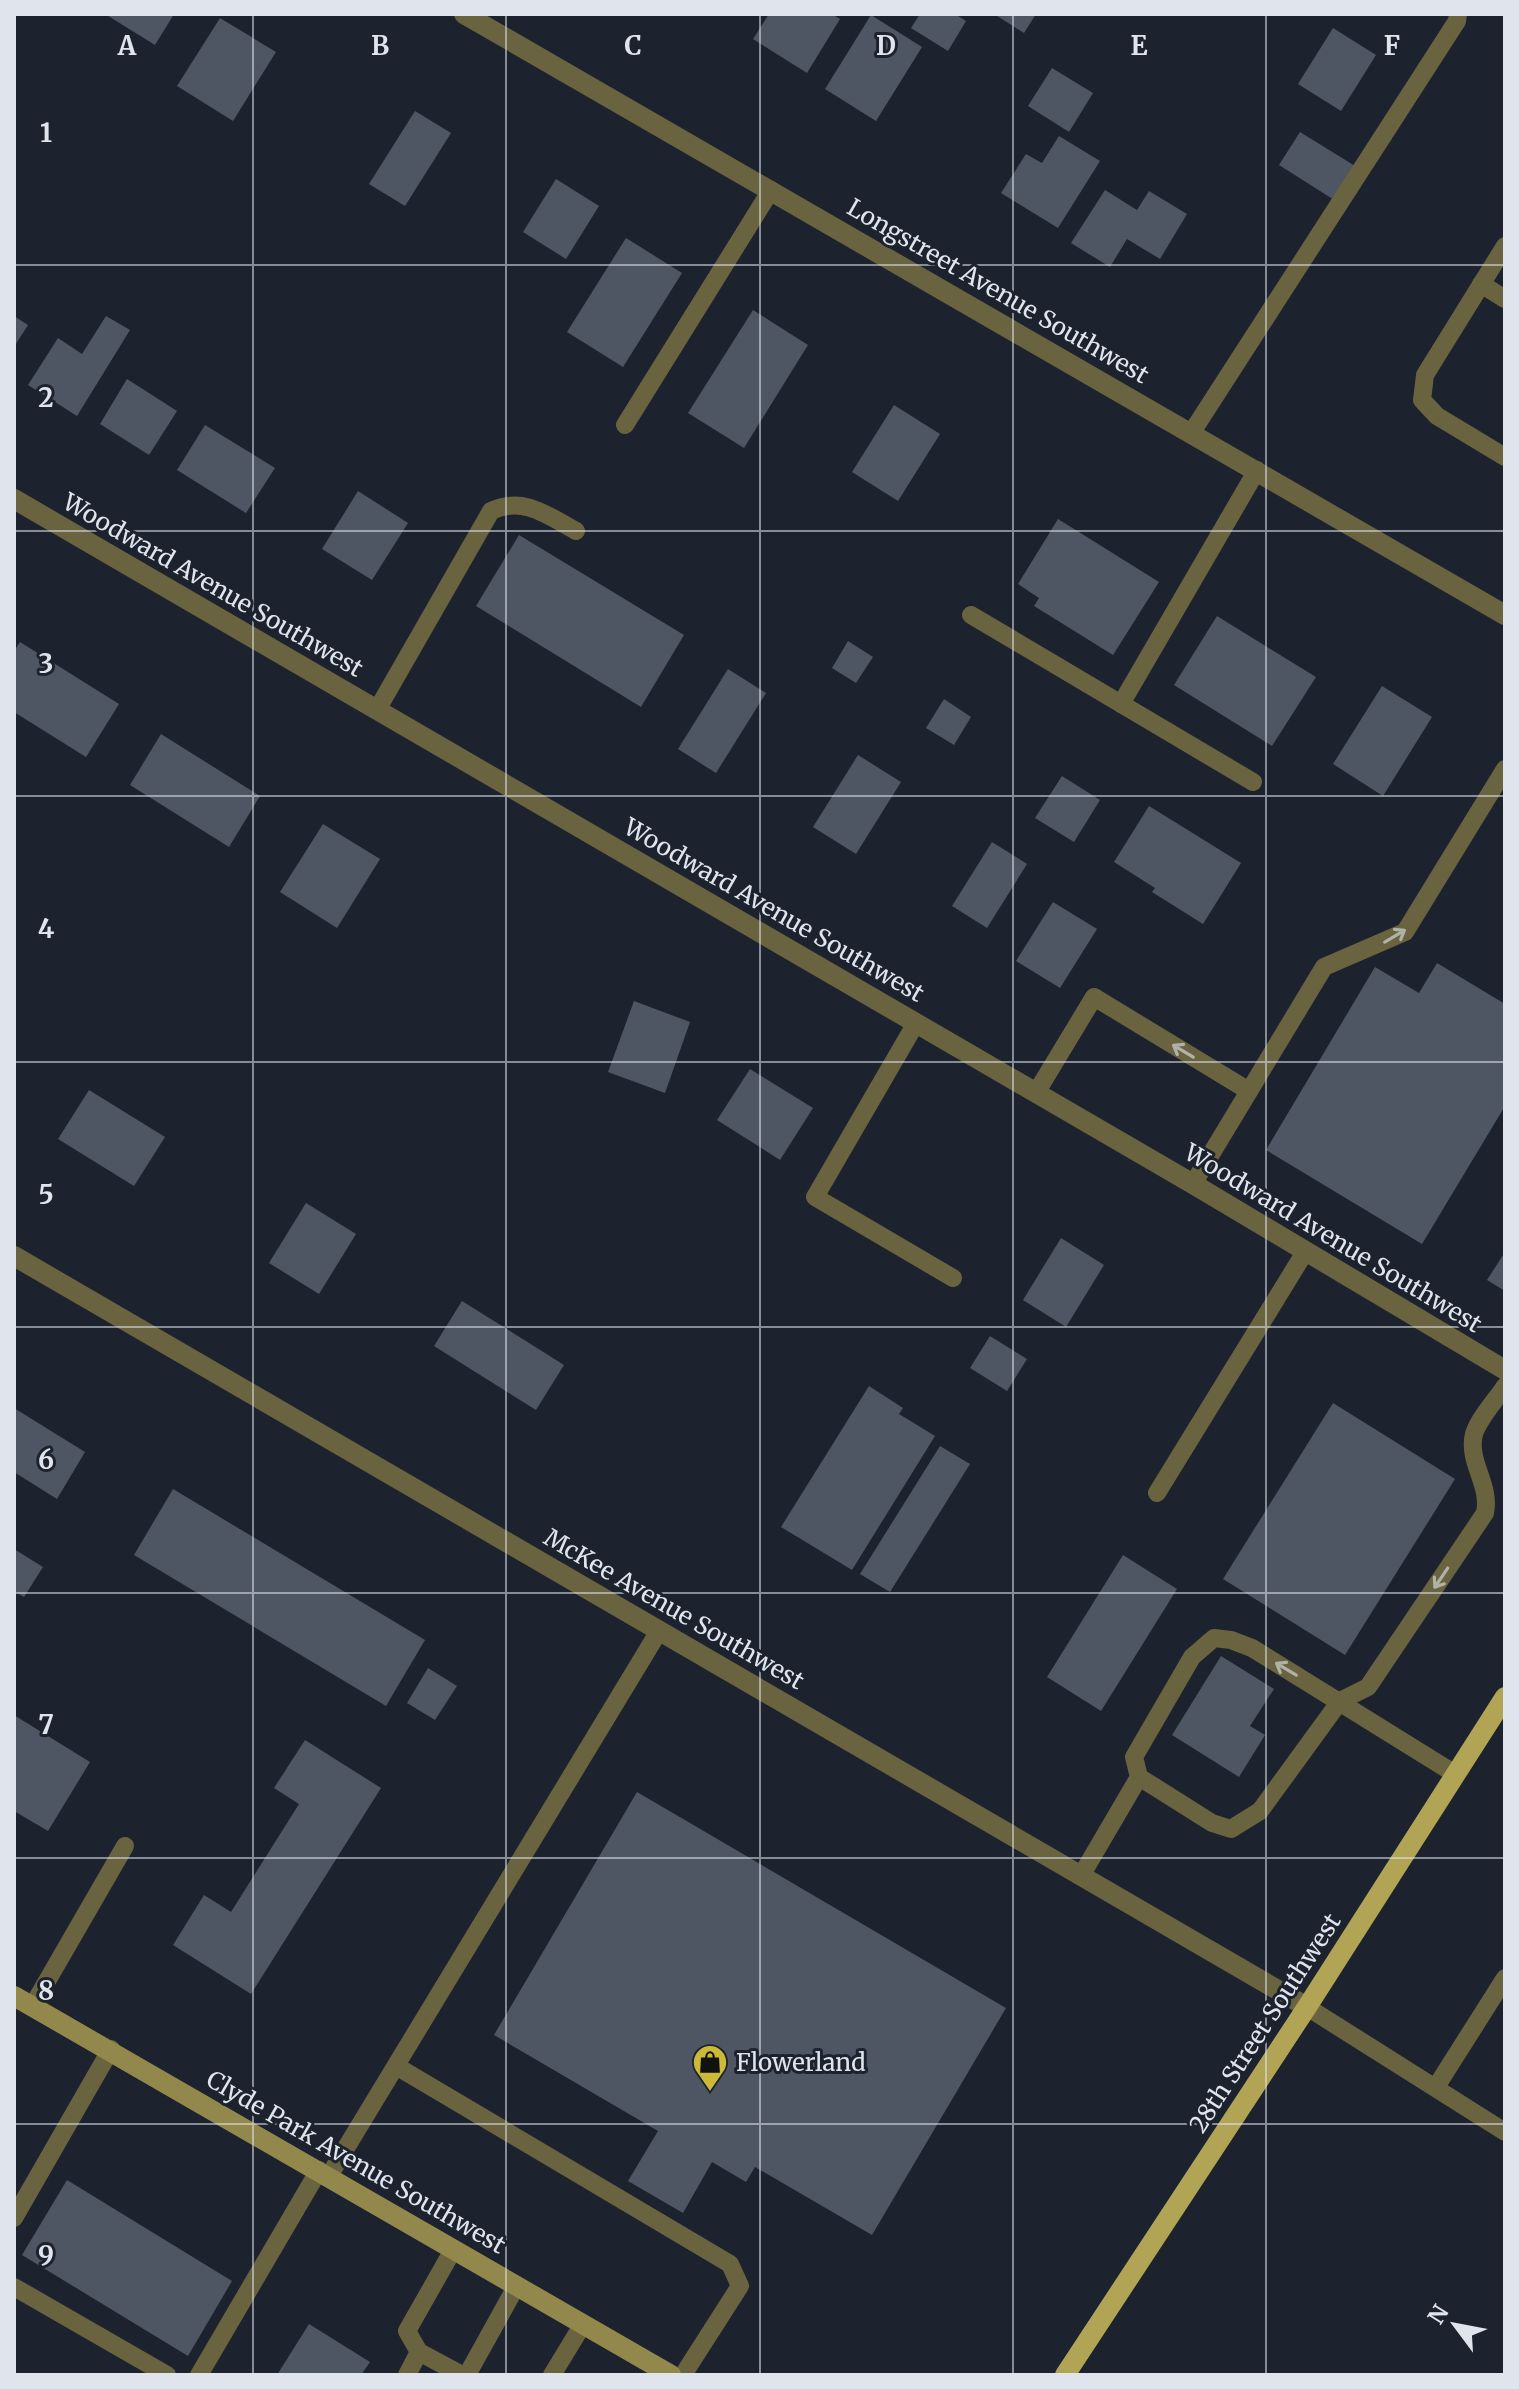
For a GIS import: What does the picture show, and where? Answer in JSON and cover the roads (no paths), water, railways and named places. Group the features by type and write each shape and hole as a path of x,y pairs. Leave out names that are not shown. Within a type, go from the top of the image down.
{"main road":[{"name":"28th Street Southwest","path":"1065,2375 1307,2007 1505,1697"},
{"name":"Clyde Park Avenue Southwest","path":"14,1996 111,2049 671,2375"}],"street":[{"name":"Longstreet Avenue Southwest","path":"464,14 1505,615"},
{"name":"Woodward Avenue Southwest","path":"14,499 1193,1184 1505,1370"},
{"name":"McKee Avenue Southwest","path":"14,1256 1307,2007"}],"lane":[{"path":"1192,432 1332,219 1457,21 1458,14"},
{"path":"625,425 771,190"},
{"path":"1505,246 1425,375 1422,400 1437,416 1505,457"},
{"path":"1481,284 1505,299"},
{"path":"1121,704 1257,470"},
{"path":"377,710 491,511 507,503 528,505 576,531"},
{"path":"971,615 1253,782"},
{"path":"1193,1184 1324,967 1405,932 1505,769"},
{"path":"1036,1093 1094,997 1249,1091"},
{"path":"916,1023 815,1197 953,1278"},
{"path":"1157,1493 1305,1252"},
{"path":"1455,1774 1340,1701 1231,1640 1214,1638 1192,1657 1134,1757 1139,1777 1212,1823 1231,1829 1260,1811 1340,1701 1368,1687 1485,1513 1488,1496 1473,1448 1475,1432 1505,1386"},
{"path":"199,2375 324,2173 396,2066 659,1631"},
{"path":"1081,1876 1139,1777"},
{"path":"32,2007 125,1846"},
{"path":"1436,2087 1505,1978"},
{"path":"1307,2007 1505,2132"},
{"path":"14,2218 111,2049"},
{"path":"396,2066 730,2264 740,2286 683,2375"},
{"path":"453,2250 407,2331 419,2352 465,2375 517,2285"},
{"path":"14,2287 167,2375"},
{"path":"552,2375 583,2324"},
{"path":"407,2375 419,2352"}],"place":[{"name":"Flowerland","path":"710,2093"}]}
